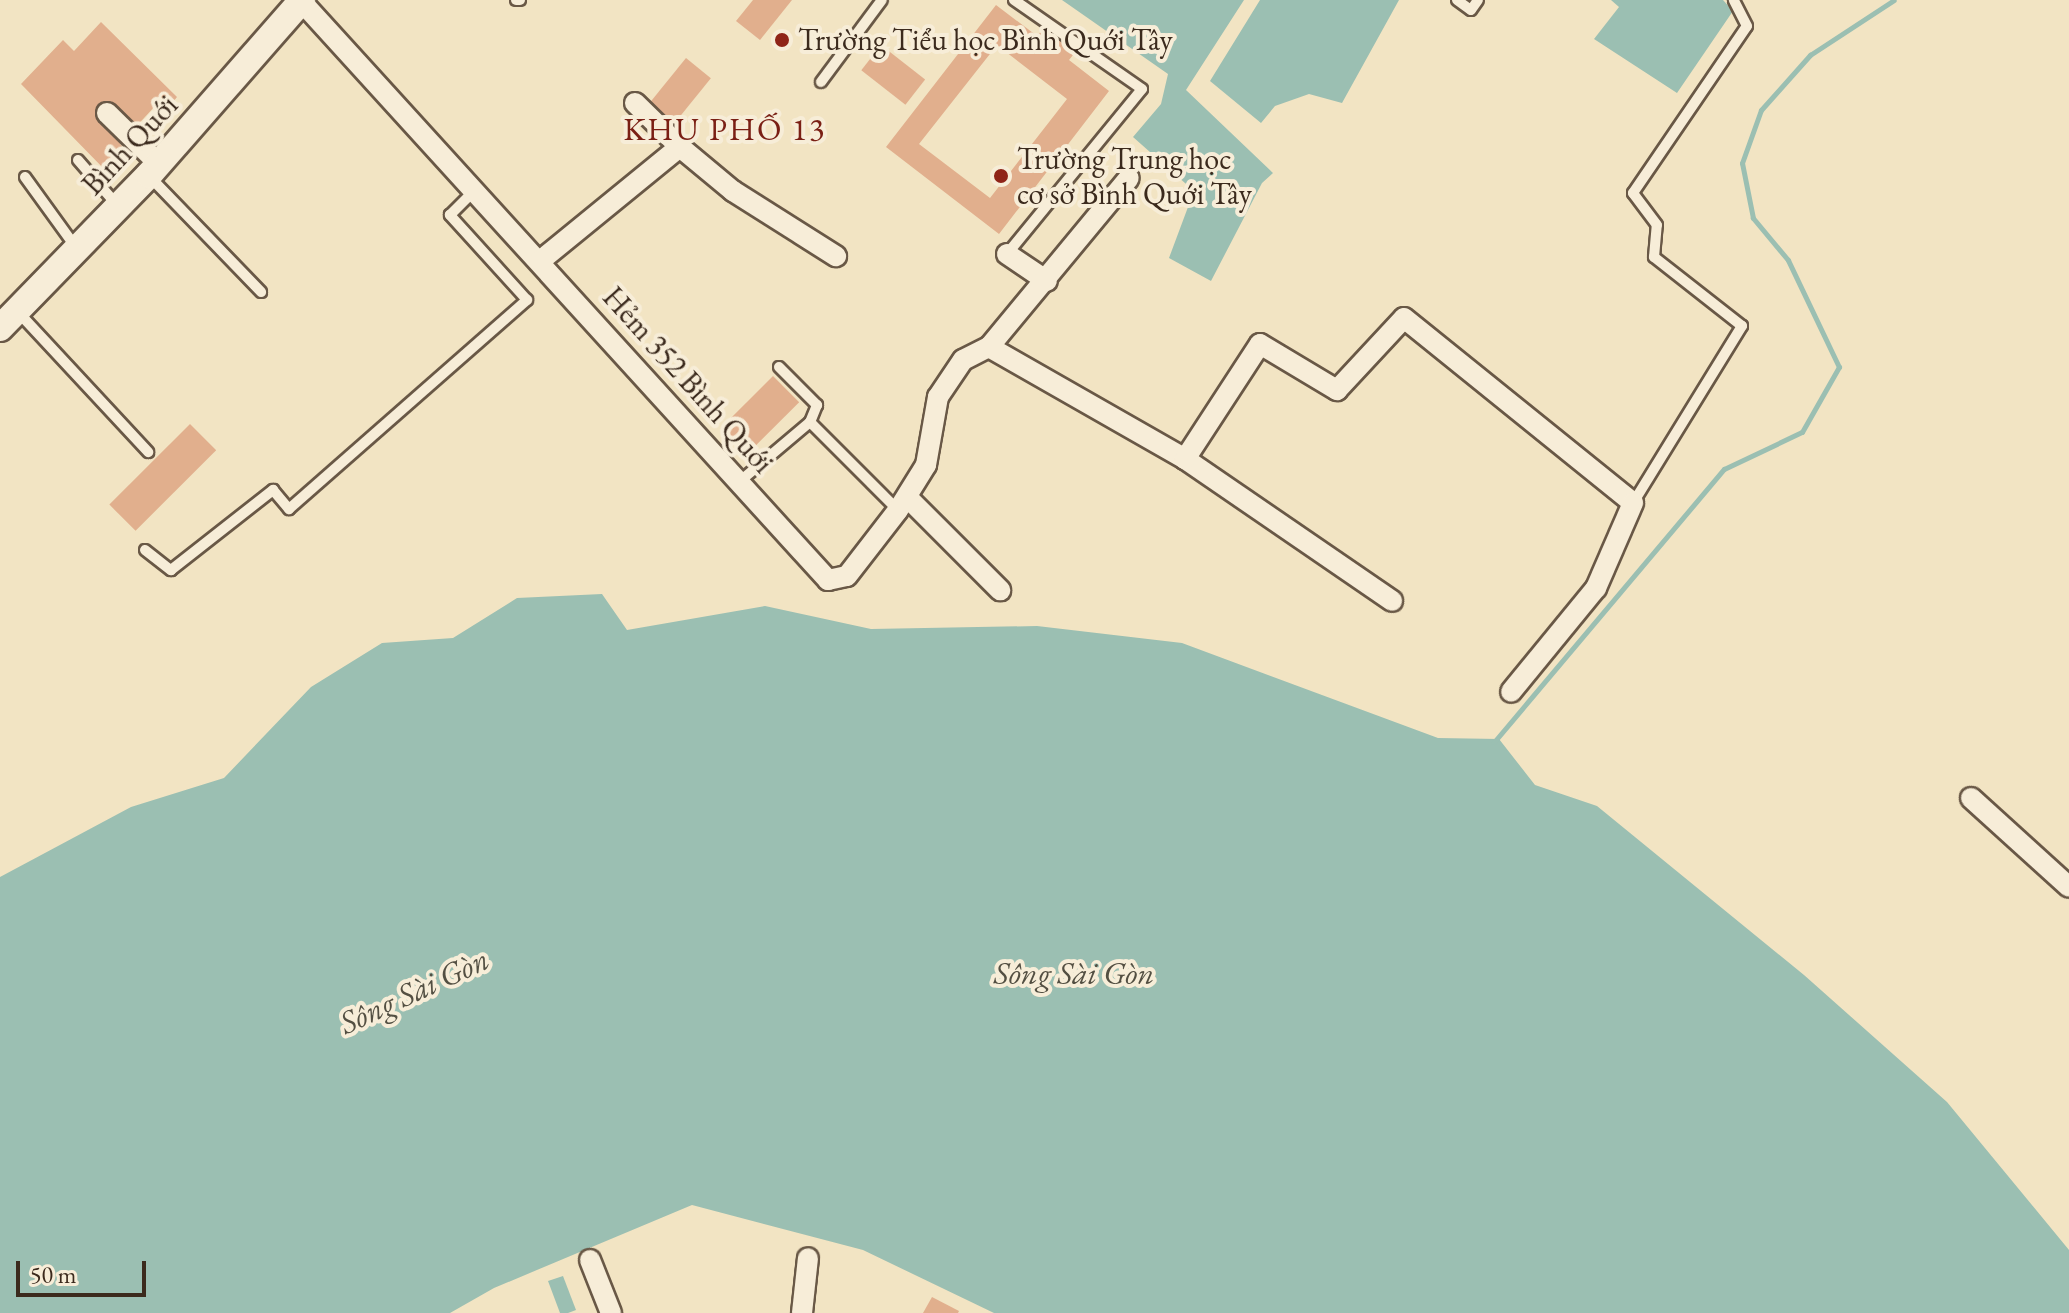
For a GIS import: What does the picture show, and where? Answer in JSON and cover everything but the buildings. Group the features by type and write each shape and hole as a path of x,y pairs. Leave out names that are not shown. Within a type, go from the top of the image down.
{"main road":[{"name":"Bình Quới","path":"8,319 154,170 301,1"}],"street":[{"name":"Hẻm 352 Bình Quới","path":"301,1 828,580 847,576 902,503 926,465 938,397 963,360 989,347 1047,281 1129,178"},
{"path":"635,103 680,147 733,191 836,256"},
{"path":"107,113 154,170"},
{"path":"540,261 680,147"},
{"path":"1007,254 1047,281"},
{"path":"1185,459 1260,344 1337,390 1404,318 1633,503 1596,588 1511,692"},
{"path":"989,347 1185,459 1392,601"},
{"path":"902,503 1000,590"},
{"path":"1971,798 2069,887"},
{"path":"802,1313 808,1258"},
{"path":"590,1260 611,1313"}],"lane":[{"path":"821,82 882,0"},
{"path":"1007,254 1142,89 1014,0"},
{"path":"1457,0 1471,10 1478,0"},
{"path":"1633,503 1742,326 1654,257 1657,225 1633,193 1747,26 1734,0"},
{"path":"78,160 119,206"},
{"path":"154,170 261,292"},
{"path":"25,177 77,248"},
{"path":"145,550 171,570 273,490 289,509 527,300 450,215 475,190"},
{"path":"8,319 148,452"},
{"path":"739,482 810,422 817,405 779,367"},
{"path":"810,422 902,503"}],"water":[{"path":"1062,0 1244,0 1186,90 1273,173 1262,183 1211,281 1169,258 1194,191 1133,137 1161,104 1168,74"},
{"path":"1260,0 1399,0 1342,103 1309,94 1275,106 1261,123 1210,81"},
{"path":"1611,0 1723,0 1733,11 1677,93 1594,39 1619,7"},
{"name":"Sông Sài Gòn","path":"602,594 627,630 765,606 871,629 1037,626 1182,643 1438,738 1499,739 1535,785 1597,806 1804,975 1947,1102 2069,1250 2069,1313 994,1313 863,1250 692,1205 494,1288 450,1313 0,1313 0,877 131,807 224,778 311,687 382,643 453,638 517,598"},
{"path":"563,1276 576,1310 568,1313 560,1313 548,1281"}],"waterway":[{"path":"1494,742 1724,469 1802,432 1839,367 1788,260 1753,218 1742,163 1761,110 1810,55 1894,0"}],"place":[{"name":"Trường Tiểu học Bình Quới Tây","path":"782,40"},
{"name":"Trường Trung học cơ sở Bình Quới Tây","path":"1001,176"}],"district":[{"name":"KHU PHỐ 13","path":"725,129"}]}
